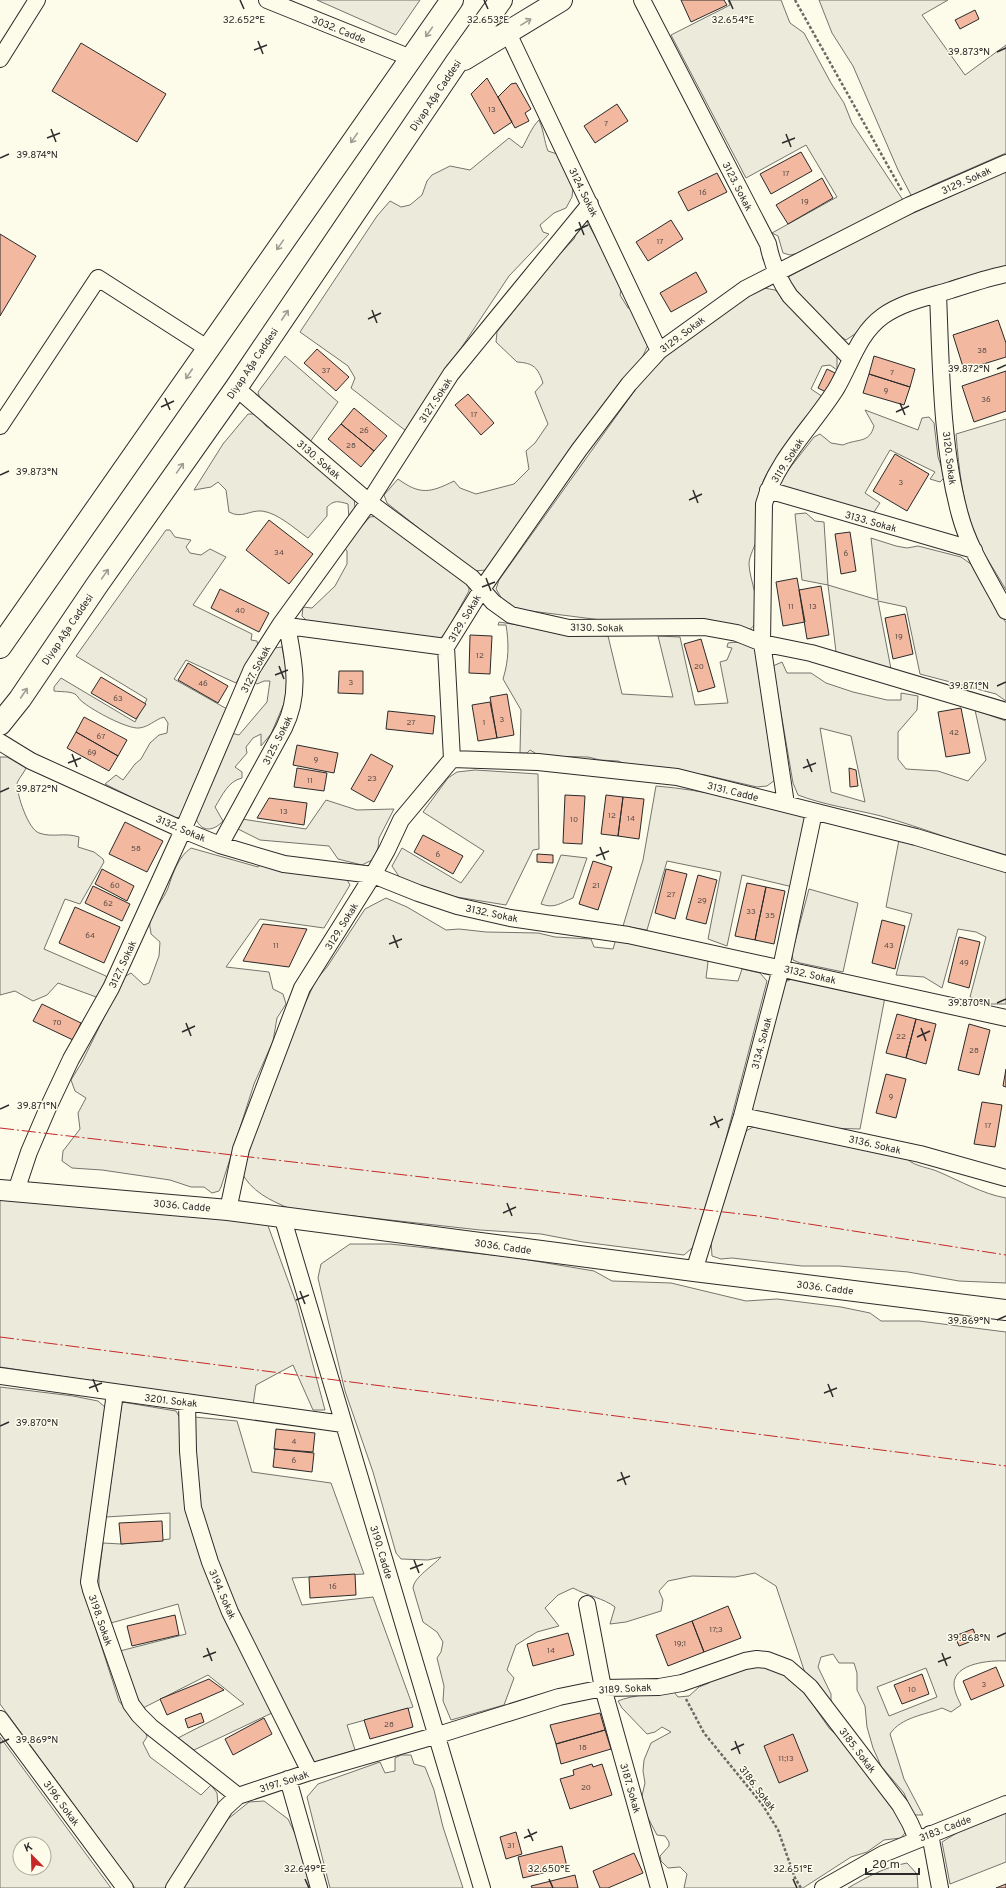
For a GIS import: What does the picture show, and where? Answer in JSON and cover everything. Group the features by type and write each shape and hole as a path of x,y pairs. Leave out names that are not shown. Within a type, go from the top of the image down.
{"main road":[{"path":"0,647 207,348 452,0"},
{"name":"Diyap Ağa Caddesi","path":"0,724 20,699 236,388 456,63 502,0"},
{"path":"456,63 561,0"}],"street":[{"path":"0,59 37,0"},
{"name":"3032. Cadde","path":"267,0 410,58"},
{"name":"3123. Sokak","path":"642,0 768,244 776,273 790,296 850,358"},
{"name":"3124. Sokak","path":"508,33 659,351"},
{"name":"3129. Sokak","path":"228,1210 241,1149 302,988 373,875 401,820 452,759 446,648 482,588 579,450 629,384 659,351 745,289 910,205 1006,163"},
{"name":"3127. Sokak","path":"8,1190 30,1152 61,1079 112,988 183,830 247,680 283,625 369,502 451,374 590,204"},
{"name":"3119. Sokak","path":"786,804 762,643 764,504 768,490 776,472 836,388 850,358 862,339 883,316 906,304 1006,274"},
{"path":"0,426 98,278 207,348"},
{"name":"3120. Sokak","path":"938,294 942,395 952,482 960,516 974,550 1006,611"},
{"name":"3130. Sokak","path":"236,388 369,502 472,578 493,602 511,615 569,628 704,627 738,633 762,643 811,653 1006,710"},
{"name":"3133. Sokak","path":"768,490 974,550"},
{"path":"283,625 446,648"},
{"name":"3125. Sokak","path":"220,845 284,728 292,709 296,677 283,625"},
{"name":"3132. Sokak","path":"0,742 31,761 183,830 220,845 284,864 373,875 456,906 510,918 628,935 1006,1018"},
{"name":"3131. Cadde","path":"452,759 538,762 677,777 916,837 1006,864"},
{"name":"3134. Sokak","path":"694,1271 742,1116 781,968 814,812"},
{"name":"3136. Sokak","path":"742,1116 906,1150 1006,1178"},
{"name":"3036. Cadde","path":"8,1190 282,1216 694,1271 1006,1310"},
{"name":"3190. Cadde","path":"282,1216 342,1424 438,1735 482,1888"},
{"name":"3201. Sokak","path":"0,1376 342,1424"},
{"name":"3198. Sokak","path":"116,1393 89,1582 91,1590 126,1690 139,1715 151,1727 238,1796"},
{"name":"3194. Sokak","path":"187,1402 188,1451 193,1508 210,1562 230,1612 310,1772"},
{"name":"3187. Sokak","path":"587,1604 602,1688 659,1888"},
{"name":"3189. Sokak","path":"438,1735 559,1697 602,1688 647,1687 679,1683 745,1660 767,1660 788,1668"},
{"name":"3185. Sokak","path":"788,1668 810,1687 923,1836 940,1888"},
{"name":"3196. Sokak","path":"0,1719 125,1888"},
{"name":"3197. Sokak","path":"174,1888 225,1808 238,1796 310,1772 438,1735"},
{"path":"288,1779 319,1888"},
{"name":"3183. Cadde","path":"823,1888 883,1854 923,1836 1006,1804"}],"path":[{"path":"795,0 910,205"},
{"name":"3186. Sokak","path":"679,1683 693,1715 704,1733 762,1804 778,1830 795,1878 801,1888"}],"shaded area":[{"path":"317,0 420,0 396,35"},
{"path":"728,0 781,0 790,23 804,33 831,83 844,103 852,123 903,200 804,252 790,255 783,253 778,236 772,233 837,197 806,145 746,178 671,35 730,5"},
{"path":"819,0 948,0 922,15 965,75 1006,45 1006,153 933,185 912,197 898,170 853,66 832,33"},
{"path":"539,120 548,151 557,154 573,188 572,197 566,208 554,213 540,225 543,232 549,234 509,276 406,431 351,388 355,378 348,366 300,332 377,216 390,201 401,207 410,205 422,195 427,181 432,175 450,166 470,170 509,138 522,148"},
{"path":"1006,171 1006,266 954,280 916,293 846,340 833,331 792,286 788,277 887,225"},
{"path":"586,220 622,285 620,295 628,308 633,308 648,345 641,360 487,570 473,571 387,503 384,495 398,479 419,490 432,490 454,481 460,488 476,494 514,484 529,469 526,451 535,443 548,424 535,392 543,383 534,367 517,362 496,342 497,332 556,258 574,239 580,224"},
{"path":"764,288 775,290 792,305 829,345 837,357 837,370 830,365 822,366 811,389 826,399 778,456 763,481 759,493 758,532 749,564 757,601 758,615 757,621 749,631 609,621 515,609 502,599 496,589 499,580 640,383 668,354 746,298"},
{"path":"285,356 338,402 310,442 260,399 258,392"},
{"path":"865,410 918,430 922,418 929,417 934,423 938,457 945,477 940,482 930,479 935,472 890,450 865,493 880,503 872,515 780,488 779,484 782,478 814,437 820,434 831,443 843,445 862,440 869,436 874,426"},
{"path":"248,414 256,414 266,426 292,444 354,496 355,509 349,520 348,504 334,502 327,507 327,516 308,538 286,522 268,512 257,511 238,515 229,512 226,490 218,482 211,487 194,490 223,444"},
{"path":"1006,419 1006,590 984,554 973,529 965,503 960,475 956,434"},
{"path":"806,513 815,521 824,522 828,585 802,580 795,514"},
{"path":"379,516 469,584 469,591 448,629 440,639 308,622 302,616 303,607 312,608 335,586 347,564 347,551 343,546 370,517"},
{"path":"166,530 170,530 175,537 191,540 186,547 190,553 201,555 210,549 226,557 193,605 252,634 251,640 257,641 258,646 236,683 186,660 174,679 227,709 182,817 173,818 105,784 116,775 123,780 135,764 141,759 150,743 159,735 167,733 168,723 164,717 146,726 134,728 119,723 95,710 73,693 54,691 54,687 61,678 135,722 147,699 76,656"},
{"path":"871,538 896,546 907,548 918,546 961,557 975,567 994,598 1006,623 1006,701 996,694 920,674 906,607 878,601 891,669 836,652 828,585 878,600"},
{"path":"499,622 574,634 608,636 622,694 673,697 658,636 680,637 695,705 728,703 720,662 727,660 732,648 727,647 728,643 736,642 751,647 757,652 775,780 767,786 757,787 705,775 670,772 618,761 600,760 588,757 540,756 530,750 527,753 520,753 521,710 503,679 508,652 508,638 506,625 498,625"},
{"path":"282,647 288,677 286,699 271,734 261,746 261,734 253,738 246,747 247,753 235,767 242,772 242,778 233,782 229,786 215,807 223,821 216,827 208,829 201,827 196,819 231,733 239,735 267,702 270,681 264,681 257,684 254,682 274,648"},
{"path":"782,662 787,673 811,673 826,683 853,692 887,700 901,700 901,693 918,696 917,710 898,732 898,759 906,769 938,771 968,781 986,760 975,710 1006,721 1006,859 944,836 881,816 818,802 798,795 793,783 773,666","holes":["820,728 851,736 865,802 831,792"]},
{"path":"0,757 7,757 26,768 17,784 17,789 27,819 35,830 44,834 79,837 78,847 94,852 103,859 104,862 80,904 65,899 44,949 106,976 108,982 99,998 58,983 47,995 33,1001 15,991 0,995"},
{"path":"475,770 538,774 539,849 533,850 506,905 450,896 400,878 392,866 402,848 461,883 484,851 423,812 448,778 457,772"},
{"path":"656,786 712,794 804,815 807,826 793,887 742,875 727,946 708,939 721,872 667,861 647,930 623,926 643,860"},
{"path":"326,800 357,810 394,809 379,838 378,848 374,859 362,865 338,859 329,846 260,840 238,829 242,819 306,829"},
{"path":"899,840 1006,871 1006,1004 985,1004 970,997 986,937 976,932 958,929 942,988 924,977 896,975 912,914 886,907"},
{"path":"191,848 258,867 263,863 346,878 350,885 324,928 260,919 226,967 269,972 273,989 283,994 286,1004 277,1018 273,1041 254,1084 221,1187 219,1191 212,1193 204,1187 191,1187 170,1180 102,1170 72,1168 62,1161 63,1151 80,1129 78,1113 86,1098 75,1091 71,1080 82,1062 124,977 131,973 144,985 149,983 159,956 160,942 151,934 150,922 168,888 176,866 186,852"},
{"path":"561,855 587,858 573,898 554,906 541,904"},
{"path":"809,889 858,903 843,972 800,963 793,960 792,953"},
{"path":"386,898 407,907 446,930 459,929 486,932 538,933 555,937 591,939 594,947 613,949 616,939 704,958 708,962 706,978 738,981 742,969 760,973 767,981 699,1242 684,1255 583,1242 541,1234 480,1230 291,1209 269,1199 250,1184 241,1171 302,1010 316,980 327,967 365,909"},
{"path":"794,978 885,997 860,1129 827,1128 799,1123 796,1119 768,1115 753,1110 752,1104 785,982"},
{"path":"753,1127 794,1134 907,1159 914,1164 939,1172 980,1190 1006,1198 1006,1283 959,1281 908,1272 839,1266 802,1266 732,1258 721,1259 712,1256 711,1241 746,1131"},
{"path":"0,1197 267,1223 297,1305 325,1410 313,1410 293,1365 256,1385 253,1405 0,1367"},
{"path":"350,1244 390,1244 511,1257 594,1271 612,1281 671,1283 746,1301 777,1299 841,1307 870,1313 881,1321 919,1321 1006,1332 1006,1661 983,1662 966,1667 960,1671 954,1684 955,1692 961,1705 951,1712 942,1708 914,1717 900,1724 890,1734 904,1779 923,1815 913,1815 904,1793 881,1766 873,1748 867,1727 865,1706 857,1690 857,1673 854,1663 839,1663 833,1654 821,1657 818,1667 831,1694 831,1710 806,1676 776,1586 755,1573 735,1577 692,1576 668,1581 659,1591 663,1600 661,1611 626,1622 610,1624 615,1607 610,1604 573,1588 558,1595 545,1608 559,1626 537,1632 516,1645 507,1670 514,1678 504,1705 451,1720 443,1701 444,1686 437,1658 441,1652 443,1642 437,1632 423,1622 413,1588 420,1576 441,1557 428,1560 401,1559 396,1553 373,1472 345,1391 318,1278 321,1264","holes":["973,1629 977,1639 959,1645 955,1636","926,1668 937,1697 889,1716 877,1687"]},
{"path":"0,1387 73,1396 98,1401 106,1408 85,1551 83,1579 92,1617 119,1701 135,1721 145,1729 147,1737 143,1743 150,1757 201,1795 211,1785 217,1793 218,1805 165,1888 135,1888 0,1704"},
{"path":"122,1402 176,1411 180,1418 188,1502 272,1713 194,1750 178,1738 244,1704 208,1675 143,1708 137,1700 120,1651 186,1634 178,1604 111,1623 99,1588 99,1574 103,1543 121,1544 170,1539 170,1513 106,1517"},
{"path":"194,1417 237,1421 252,1472 331,1483 364,1574 292,1578 302,1605 373,1597 413,1707 347,1725 355,1750 310,1764 230,1602 195,1492"},
{"path":"758,1665 783,1673 803,1690 829,1728 862,1760 908,1829 901,1838 884,1840 867,1852 851,1857 803,1888 684,1888 687,1874 680,1867 668,1868 661,1861 660,1856 669,1846 669,1842 665,1836 657,1835 646,1814 642,1796 645,1783 643,1771 644,1760 651,1743 671,1732 662,1727 655,1732 647,1734 622,1708 618,1701 638,1696 668,1692 674,1692 678,1697 689,1696 699,1687 709,1683 713,1678"},
{"path":"0,1737 111,1888 0,1888"},
{"path":"401,1755 411,1755 414,1764 425,1767 434,1790 443,1827 463,1888 330,1888 307,1797 318,1784 380,1762 385,1773 395,1771 395,1758"},
{"path":"264,1801 288,1819 299,1842 312,1888 182,1888 228,1819 249,1802"},
{"path":"1006,1813 1006,1862 950,1884 942,1842 960,1831"},
{"path":"907,1863 917,1874 918,1888 848,1888 869,1876"}],"building":[{"path":"681,0 724,0 727,5 691,22"},
{"path":"975,10 979,19 960,29 955,20"},
{"path":"81,43 166,94 137,142 52,91"},
{"path":"487,78 512,122 494,134 471,94"},
{"path":"516,83 531,109 525,113 529,121 515,128 498,97 511,84"},
{"path":"617,104 628,121 595,143 584,126"},
{"path":"801,152 812,171 771,194 760,174"},
{"path":"717,173 727,192 688,211 678,192"},
{"path":"822,178 833,198 788,224 776,205"},
{"path":"671,220 683,239 648,261 636,242"},
{"path":"0,234 36,256 0,316"},
{"path":"696,272 707,292 671,312 660,293"},
{"path":"998,320 1006,343 1006,357 964,370 953,335"},
{"path":"317,349 349,377 336,391 304,363"},
{"path":"874,356 915,369 910,387 869,374"},
{"path":"827,369 835,373 826,392 818,388"},
{"path":"1006,371 1006,411 974,422 962,386"},
{"path":"869,374 910,387 904,405 863,393"},
{"path":"468,394 494,423 481,435 455,405"},
{"path":"354,408 387,436 374,451 341,424"},
{"path":"341,424 374,451 361,467 328,439"},
{"path":"895,454 929,474 907,511 873,491"},
{"path":"269,520 313,554 289,584 246,550"},
{"path":"850,532 856,571 841,574 835,534"},
{"path":"797,578 805,622 783,626 776,582"},
{"path":"821,586 829,635 807,639 799,590"},
{"path":"220,589 269,613 259,632 211,608"},
{"path":"905,614 913,654 893,659 885,618"},
{"path":"470,635 492,636 490,674 469,673"},
{"path":"701,639 715,687 698,692 684,644"},
{"path":"188,663 228,686 218,703 178,680"},
{"path":"339,671 363,671 363,694 338,693"},
{"path":"101,677 146,704 136,719 91,693"},
{"path":"507,694 514,735 497,738 490,697"},
{"path":"490,702 497,738 478,741 472,705"},
{"path":"961,708 970,753 946,757 938,712"},
{"path":"388,711 435,716 433,734 386,729"},
{"path":"84,717 127,740 118,756 76,732"},
{"path":"76,732 118,756 109,771 67,748"},
{"path":"297,745 338,753 334,773 293,765"},
{"path":"371,754 393,766 374,802 351,789"},
{"path":"297,768 327,773 324,791 294,787"},
{"path":"849,768 856,770 858,786 850,787"},
{"path":"565,795 585,796 582,844 563,843"},
{"path":"606,795 623,797 618,836 601,834"},
{"path":"623,797 644,799 639,839 618,836"},
{"path":"269,798 307,803 304,825 257,818"},
{"path":"125,822 163,841 147,872 109,854"},
{"path":"423,835 463,856 453,874 414,852"},
{"path":"537,854 553,855 553,863 537,862"},
{"path":"593,861 612,867 598,910 579,904"},
{"path":"102,869 134,886 127,901 95,884"},
{"path":"666,869 687,874 675,919 655,913"},
{"path":"698,875 717,880 706,924 686,919"},
{"path":"747,883 766,887 755,940 735,936"},
{"path":"93,886 130,904 122,921 85,903"},
{"path":"766,887 785,891 774,944 755,940"},
{"path":"75,907 120,927 104,963 59,943"},
{"path":"882,920 905,926 895,969 872,963"},
{"path":"263,924 307,929 289,967 243,961"},
{"path":"959,937 980,942 969,988 948,982"},
{"path":"42,1004 81,1023 73,1040 33,1021"},
{"path":"897,1014 916,1019 906,1058 886,1053"},
{"path":"916,1019 936,1024 926,1064 906,1058"},
{"path":"969,1024 990,1030 979,1075 958,1070"},
{"path":"1006,1069 1006,1087 1003,1086"},
{"path":"886,1074 906,1079 896,1118 876,1113"},
{"path":"982,1102 1002,1105 995,1147 974,1144"},
{"path":"276,1429 315,1433 313,1452 274,1449"},
{"path":"275,1449 314,1453 312,1472 273,1467"},
{"path":"162,1521 163,1541 121,1544 119,1523"},
{"path":"355,1574 356,1595 310,1598 309,1577"},
{"path":"728,1606 741,1638 704,1652 692,1621"},
{"path":"175,1615 179,1635 132,1646 127,1626"},
{"path":"692,1621 704,1652 668,1666 656,1635"},
{"path":"973,1629 977,1639 959,1646 955,1636"},
{"path":"568,1633 574,1655 533,1666 527,1644"},
{"path":"996,1667 1004,1686 971,1700 963,1681"},
{"path":"922,1674 929,1694 902,1704 894,1685"},
{"path":"209,1679 224,1690 167,1715 160,1699"},
{"path":"408,1708 413,1727 370,1739 364,1720"},
{"path":"201,1713 204,1722 188,1728 185,1719"},
{"path":"600,1713 605,1730 556,1744 550,1725"},
{"path":"264,1718 272,1734 233,1755 225,1739"},
{"path":"605,1730 611,1749 561,1764 556,1744"},
{"path":"793,1734 808,1771 779,1783 764,1746"},
{"path":"592,1764 593,1767 602,1764 612,1795 570,1809 560,1779 574,1775 573,1770"},
{"path":"516,1832 522,1854 506,1859 500,1837"},
{"path":"562,1846 567,1867 523,1878 518,1857"},
{"path":"634,1853 643,1873 608,1888 600,1888 593,1871"},
{"path":"575,1875 578,1888 532,1888 531,1886"},
{"path":"1006,1884 1006,1888 996,1888"}],"power":[{"path":"0,1128 758,1216 1006,1255"},
{"path":"0,1337 1006,1466"}]}
